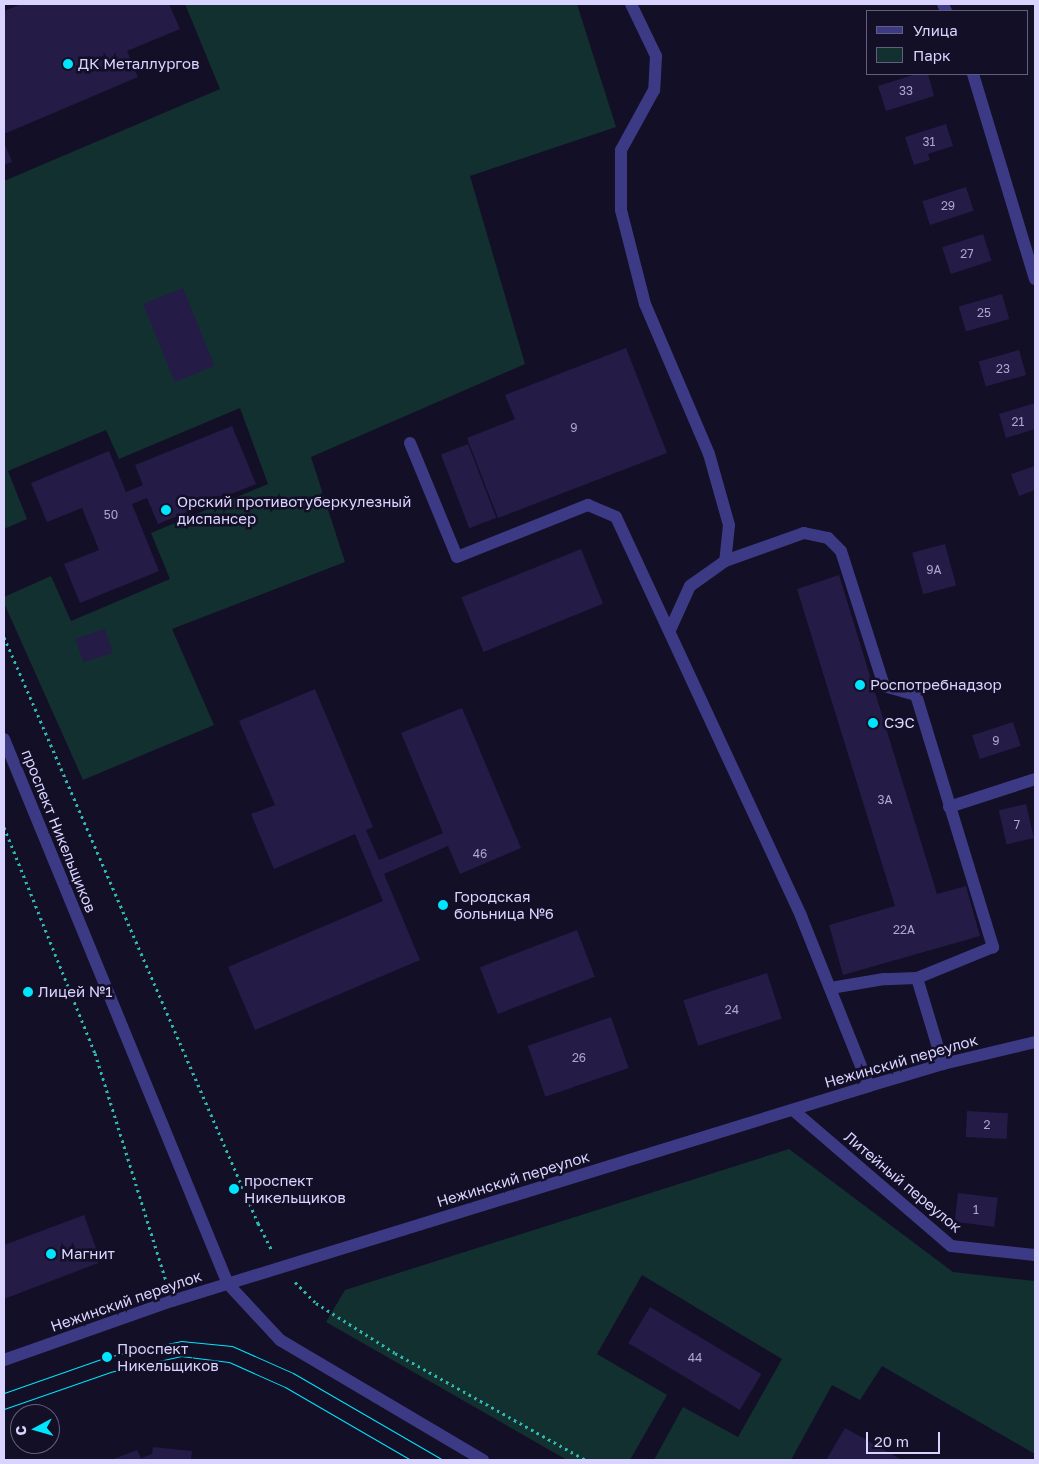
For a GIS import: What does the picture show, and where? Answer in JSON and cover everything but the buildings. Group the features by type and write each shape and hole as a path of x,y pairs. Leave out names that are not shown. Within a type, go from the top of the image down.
{"street":[{"path":"631,4 656,56 654,90 621,150 621,210 645,304 711,463 729,525 724,561"},
{"path":"973,75 1035,279"},
{"path":"410,443 457,557 588,505 616,517 801,916 870,1086"},
{"path":"670,630 690,586 724,561 804,532 828,538 841,551 884,686 916,695 993,947 917,978 884,979 830,988"},
{"name":"проспект Никельщиков","path":"4,739 8,760 228,1284 280,1340 483,1460"},
{"path":"949,807 1035,779"},
{"path":"917,978 943,1064"},
{"name":"Нежинский переулок","path":"4,1360 172,1301 943,1064 1035,1042"},
{"name":"Литейный переулок","path":"792,1110 951,1246 1035,1255"}],"path":[{"path":"4,637 258,1223 281,1268 316,1302 395,1354 586,1460"},
{"path":"4,827 95,1053 172,1301"}],"green space":[{"path":"185,4 577,4 616,127 470,176 525,364 311,457 345,562 172,629 214,725 83,780 4,603 4,597 51,576 71,621 170,579 151,533 268,484 240,408 119,459 106,430 8,471 27,519 4,529 4,181 220,89"},
{"path":"789,1149 953,1272 1035,1281 1035,1454 882,1366 860,1400 832,1385 791,1460 654,1460 683,1407 738,1437 782,1359 642,1275 597,1354 667,1395 630,1460 567,1460 326,1322 345,1290"}],"tram line":[{"path":"4,1393 107,1357 181,1341 232,1346 293,1373 443,1460"},
{"path":"4,1409 110,1372 181,1356 229,1362 285,1387 411,1460"}],"place":[{"name":"ДК Металлургов","path":"68,64"},
{"name":"Орский противотуберкулезный диспансер","path":"166,510"},
{"name":"Роспотребнадзор","path":"860,685"},
{"name":"СЭС","path":"873,723"},
{"name":"Городская больница №6","path":"443,905"},
{"name":"Лицей №1","path":"28,992"},
{"name":"проспект Никельщиков","path":"234,1189"},
{"name":"Магнит","path":"51,1254"},
{"name":"Проспект Никельщиков","path":"107,1357"}]}
